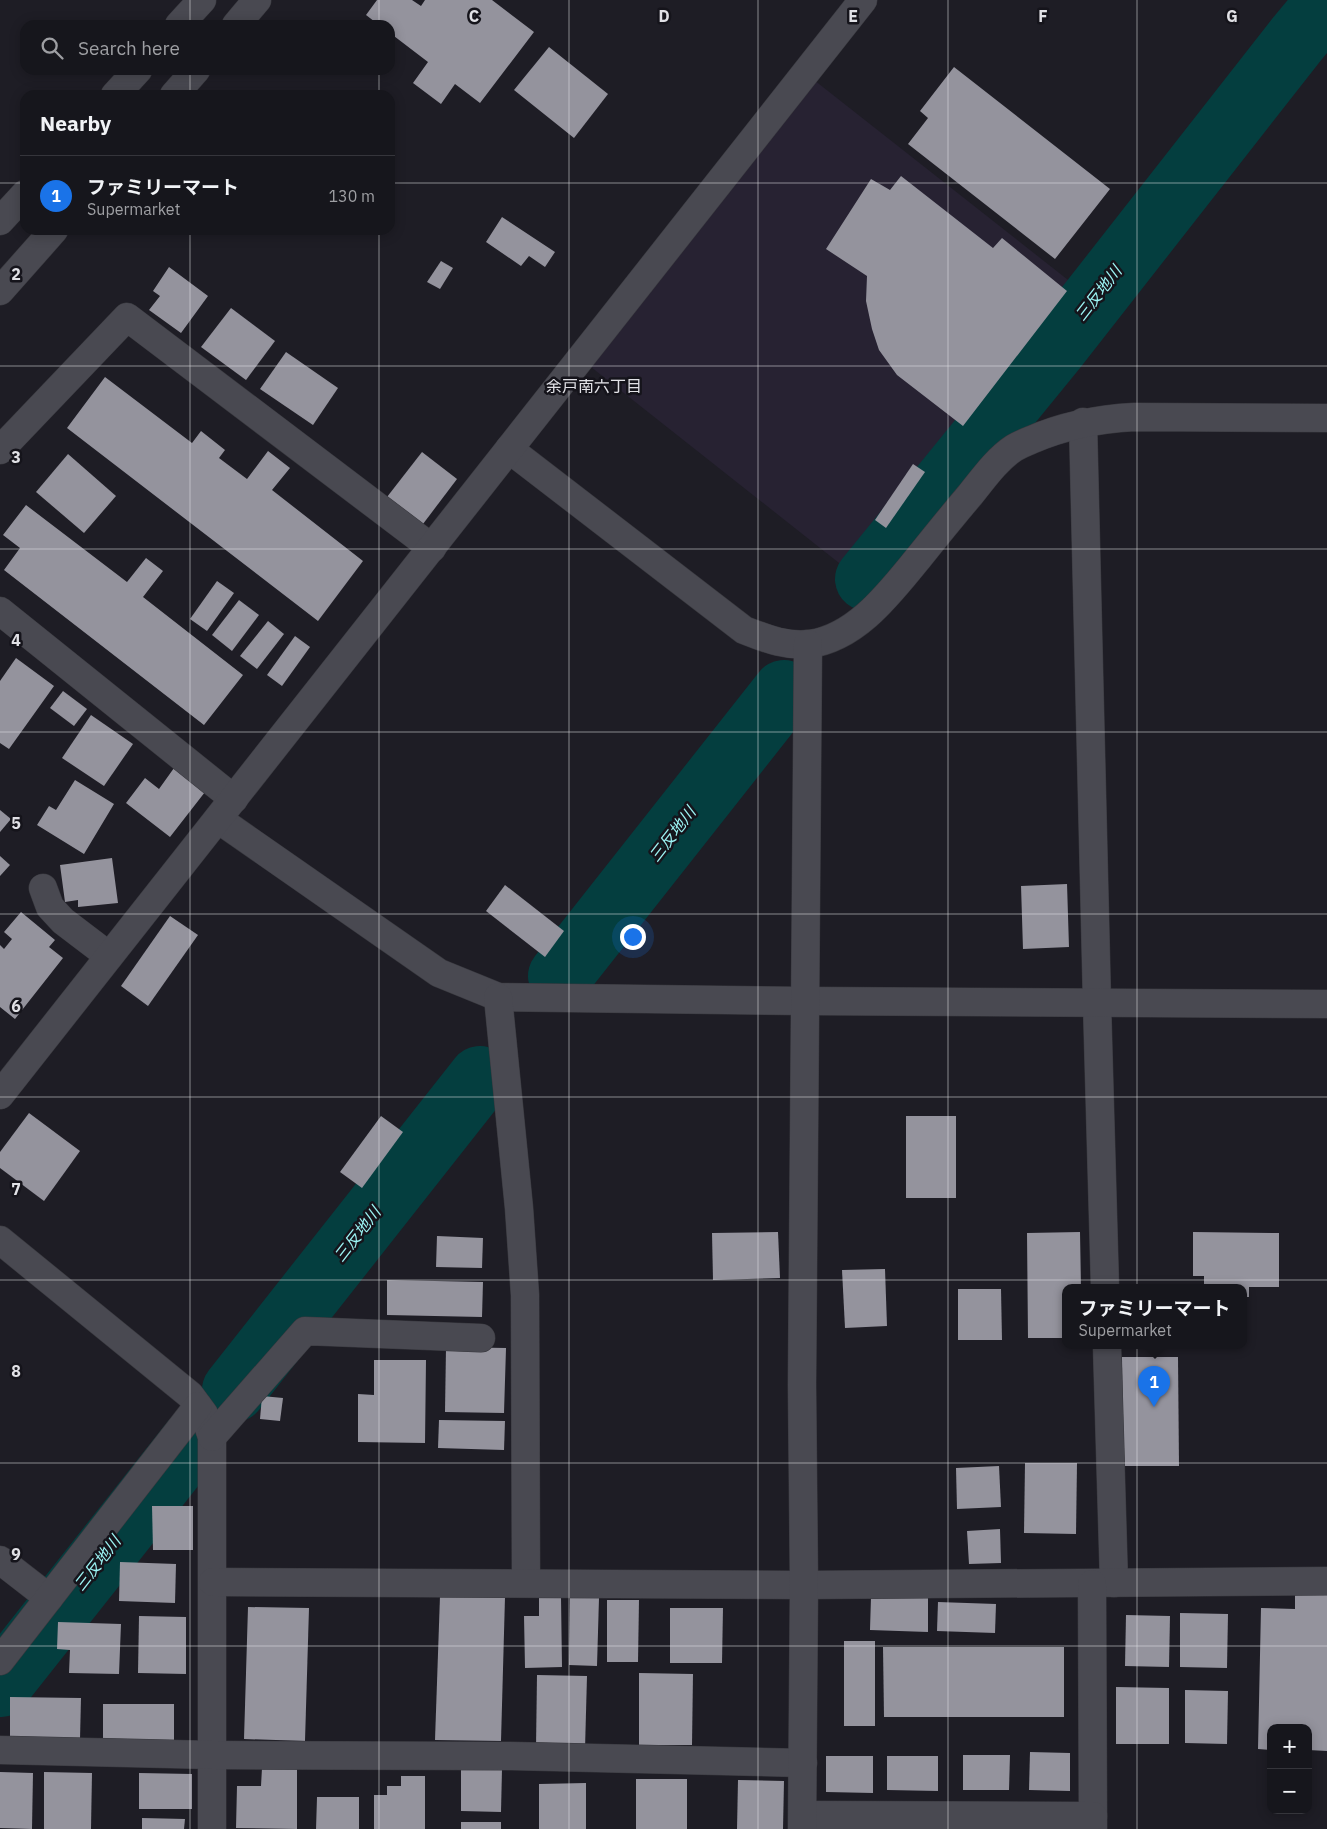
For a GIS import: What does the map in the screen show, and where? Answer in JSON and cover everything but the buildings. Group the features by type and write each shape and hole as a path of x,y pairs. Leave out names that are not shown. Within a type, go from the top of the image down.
{"street":[{"path":"184,20 202,0"},
{"path":"240,20 257,0"},
{"path":"0,1095 863,0"},
{"path":"120,90 133,75"},
{"path":"178,90 192,75"},
{"path":"0,221 20,199"},
{"path":"0,291 50,235"},
{"path":"0,450 127,317 432,548"},
{"path":"510,450 744,630 781,643 808,644 827,640 847,630 869,613 890,592 993,468 1014,448 1043,434 1083,422 1134,417 1327,418"},
{"path":"1083,422 1105,1284"},
{"path":"0,611 226,809 440,973 498,997 1327,1004"},
{"path":"808,644 802,1375 804,1585 802,1822 1093,1822 1103,1583 1107,1349"},
{"path":"43,888 50,907 63,921 109,956"},
{"path":"498,997 519,1208 525,1295 526,1583"},
{"path":"0,1240 190,1395 204,1414 212,1437 212,1829"},
{"path":"212,1437 306,1331 480,1338"},
{"path":"0,1661 198,1406"},
{"path":"0,1560 49,1598"},
{"path":"213,1582 804,1585 1327,1581"},
{"path":"0,1750 212,1755 511,1756 803,1762"}],"shaded area":[{"path":"814,80 1077,287 853,574 591,367"}],"waterway":[{"name":"三反地川","path":"867,579 1055,348 1297,39 1321,10 1327,6"},
{"name":"三反地川","path":"560,976 784,692"},
{"name":"三反地川","path":"234,1390 480,1078"},
{"name":"三反地川","path":"0,1685 193,1441"}],"place":[{"name":"ファミリーマート","path":"1154,1407"}],"district":[{"name":"余戸南六丁目","path":"594,386"}]}
